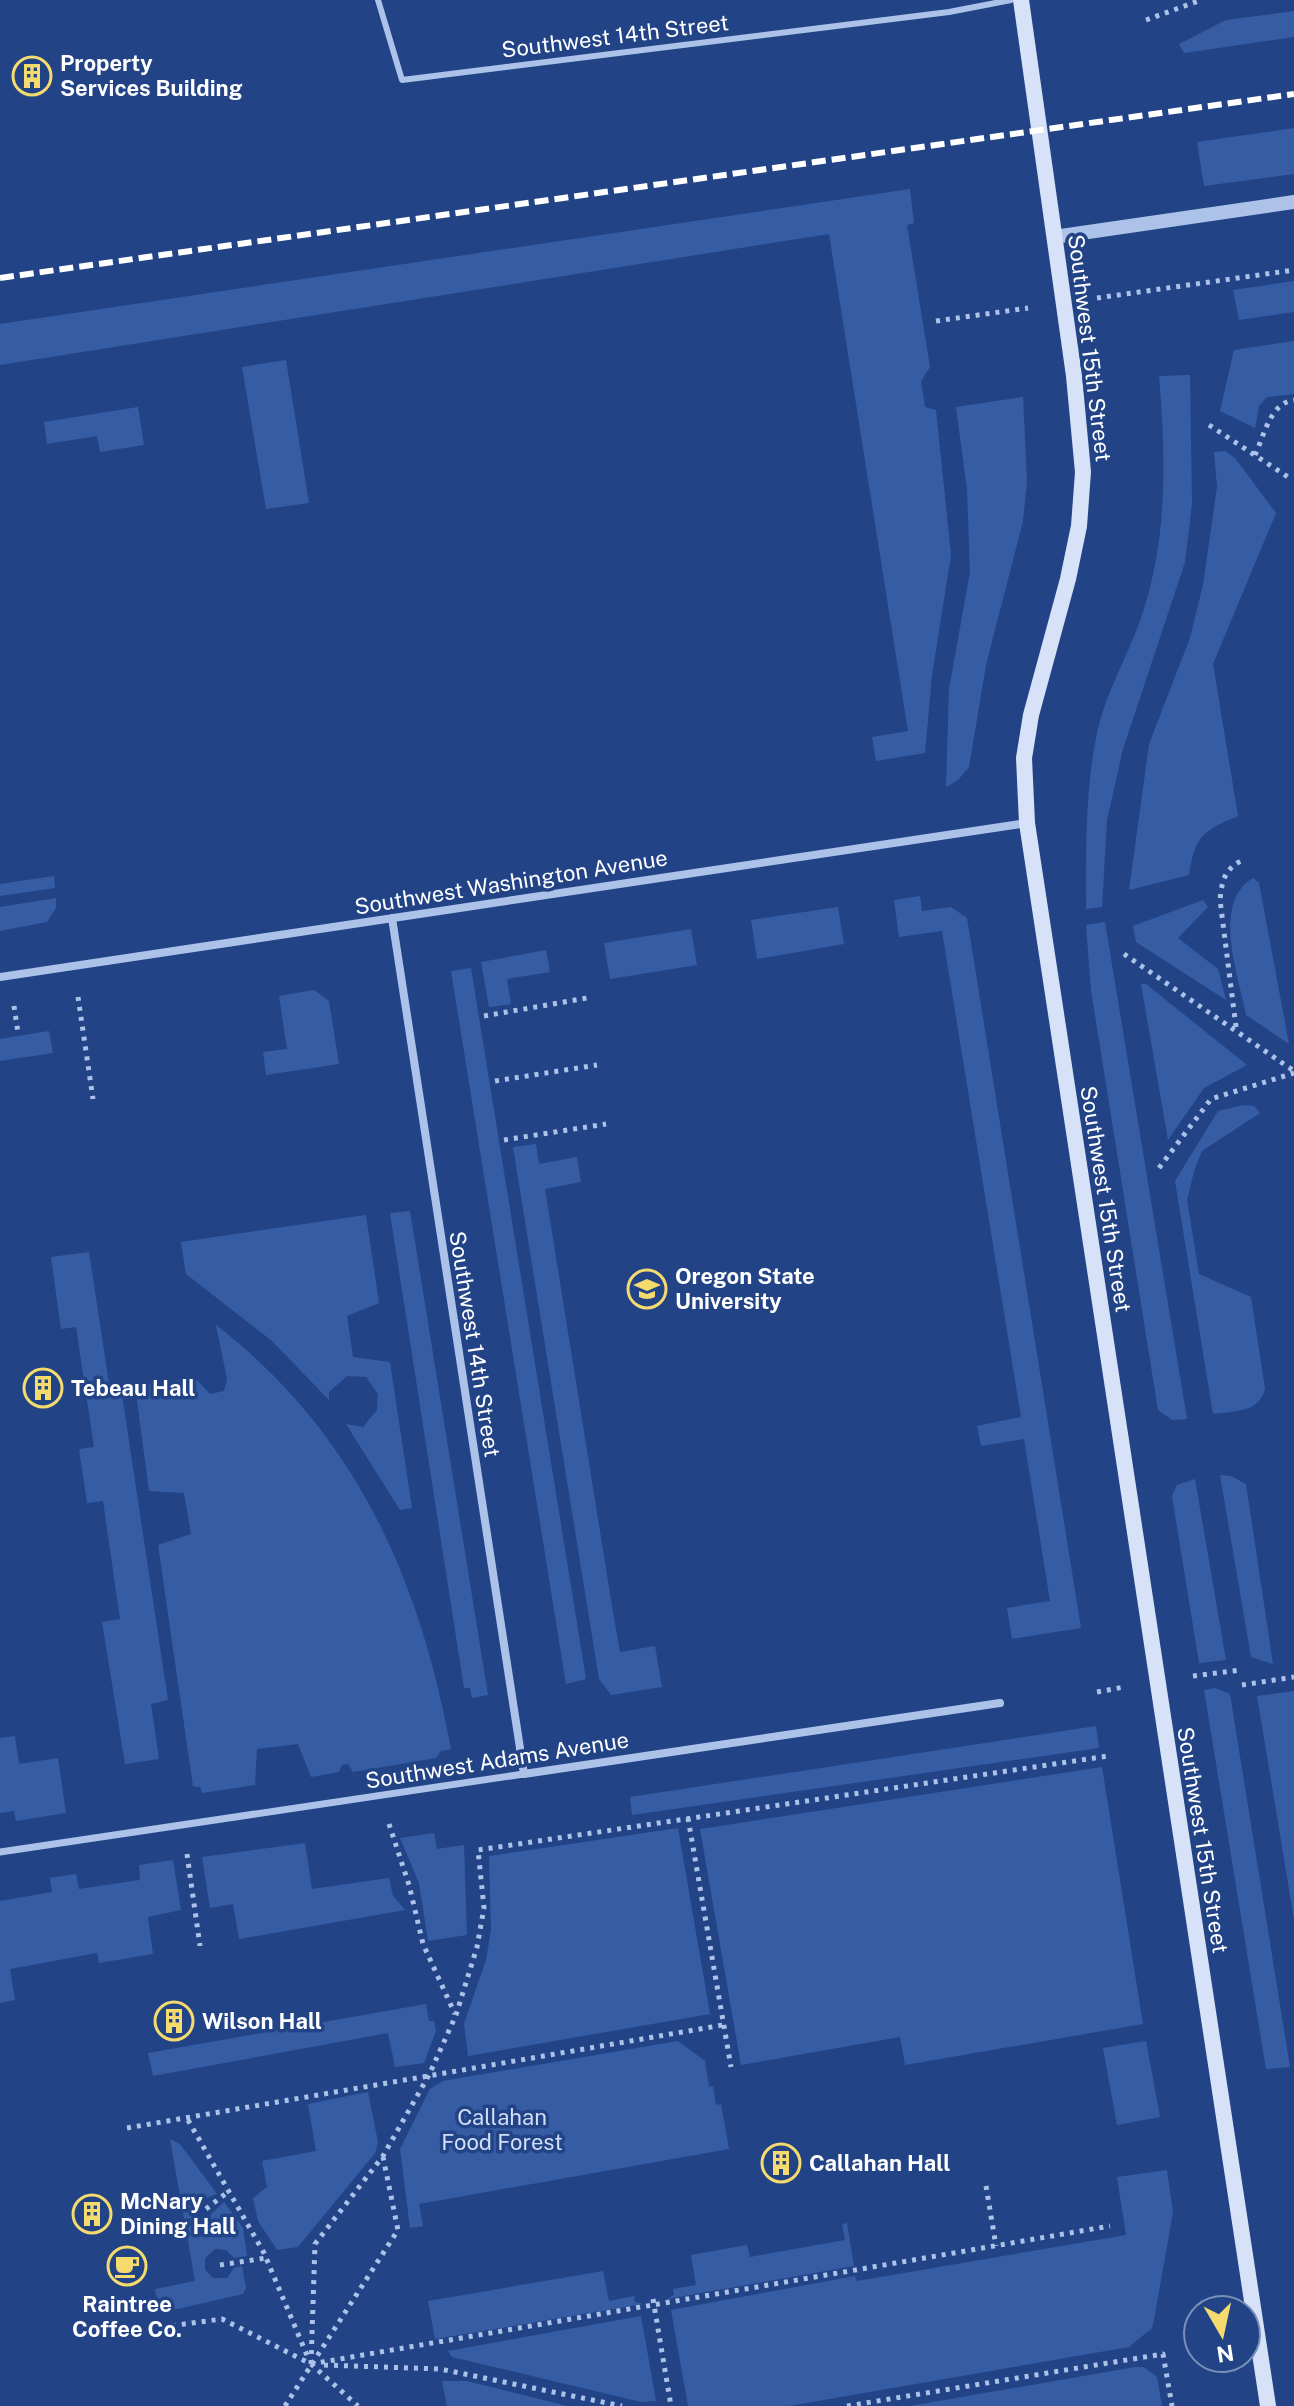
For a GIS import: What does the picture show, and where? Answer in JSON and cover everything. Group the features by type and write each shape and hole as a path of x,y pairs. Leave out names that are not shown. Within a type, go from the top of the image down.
{"main road":[{"name":"Southwest 15th Street","path":"1021,0 1064,303 1083,472 1079,526 1031,715 1024,758 1027,823 1268,2406"}],"street":[{"path":"1054,237 1294,202"},
{"name":"Southwest Washington Avenue","path":"0,977 1027,823"},
{"name":"Southwest 14th Street","path":"392,918 524,1774"},
{"name":"Southwest Adams Avenue","path":"0,1852 1000,1703"}],"lane":[{"name":"Southwest 14th Street","path":"378,0 402,80 949,12 1011,0"}],"path":[{"path":"1146,20 1201,0"},
{"path":"936,321 1294,270"},
{"path":"1255,455 1275,410 1284,402 1294,400"},
{"path":"1209,425 1291,479"},
{"path":"1236,1028 1220,900 1222,880 1230,866 1245,859"},
{"path":"1124,954 1236,1028 1294,1072"},
{"path":"73,965 93,1099"},
{"path":"484,1016 587,998"},
{"path":"495,1081 597,1065"},
{"path":"1159,1168 1211,1099 1294,1072"},
{"path":"504,1140 606,1124"},
{"path":"1242,1685 1294,1677"},
{"path":"311,2364 315,2244 383,2156 429,2075 456,2015 477,1947 484,1908 478,1850 1108,1756"},
{"path":"380,1797 409,1885 423,1944 456,2015"},
{"path":"688,1818 731,2067"},
{"path":"183,1825 200,1946"},
{"path":"127,2128 188,2120 723,2025"},
{"path":"188,2120 266,2258 311,2364"},
{"path":"285,2406 398,2230 383,2156"},
{"path":"986,2186 996,2246"},
{"path":"206,2209 229,2191"},
{"path":"311,2364 653,2302 1110,2226"},
{"path":"220,2265 266,2258"},
{"path":"653,2302 671,2406"},
{"path":"162,2327 222,2319 311,2364 358,2406"},
{"path":"847,2406 1163,2354 1172,2406"},
{"path":"311,2364 440,2369 622,2406"}],"green space":[{"path":"1294,11 1294,37 1184,53 1179,44 1226,20"},
{"path":"1294,128 1294,174 1204,186 1197,142"},
{"path":"910,189 914,223 907,225 930,367 921,381 925,407 936,410 951,555 932,675 925,753 876,761 872,737 908,731 829,234 0,365 0,324"},
{"path":"1294,281 1294,312 1239,320 1233,290"},
{"path":"1294,341 1294,394 1267,397 1259,406 1255,428 1220,411 1234,350"},
{"path":"286,360 309,503 266,509 242,367"},
{"path":"1190,375 1192,504 1185,562 1123,749 1107,820 1102,907 1086,909 1088,802 1096,738 1110,692 1141,618 1156,558 1164,468 1159,376"},
{"path":"1023,397 1027,481 1023,521 986,665 969,767 958,780 946,787 949,689 970,572 967,490 956,407"},
{"path":"138,407 144,445 100,452 97,436 47,444 44,422"},
{"path":"1225,451 1235,458 1276,513 1213,664 1238,816 1202,836 1194,851 1189,875 1129,890 1149,744 1190,638 1203,585 1217,487 1214,452"},
{"path":"54,876 55,888 0,896 0,884"},
{"path":"1253,878 1259,883 1289,1044 1246,1015 1238,981 1230,922 1240,890"},
{"path":"920,896 922,911 951,907 967,918 1081,1628 1012,1639 1007,1608 1050,1601 1024,1439 981,1446 977,1426 1021,1417 942,931 899,937 894,900"},
{"path":"56,898 56,908 47,922 0,931 0,907"},
{"path":"1203,900 1208,907 1178,938 1218,969 1226,1000 1136,942 1133,926"},
{"path":"838,907 844,944 757,959 751,920"},
{"path":"1105,922 1187,1419 1172,1420 1158,1410 1091,990 1086,925"},
{"path":"691,929 697,965 610,979 604,943"},
{"path":"546,950 550,972 507,979 511,1004 489,1007 481,962"},
{"path":"471,968 586,1679 566,1684 451,971"},
{"path":"1141,984 1146,984 1247,1065 1204,1088 1168,1140"},
{"path":"314,990 329,1001 339,1064 266,1075 263,1052 287,1049 279,996"},
{"path":"49,1031 53,1053 0,1061 0,1039"},
{"path":"1254,1106 1260,1113 1202,1151 1187,1200 1199,1274 1251,1297 1265,1389 1262,1397 1251,1407 1213,1414 1175,1181 1218,1111"},
{"path":"536,1144 539,1164 577,1157 581,1182 545,1189 620,1652 655,1646 662,1687 611,1695 599,1679 513,1147"},
{"path":"410,1211 488,1695 472,1698 470,1688 464,1688 390,1213"},
{"path":"366,1215 379,1303 347,1316 353,1357 390,1362 412,1508 400,1510 346,1424 363,1427 377,1410 378,1394 366,1377 347,1376 329,1392 329,1400 272,1341 186,1274 181,1242"},
{"path":"89,1252 110,1390 121,1388 168,1700 151,1704 159,1759 125,1764 102,1622 120,1619 103,1501 87,1503 79,1449 94,1447 76,1327 61,1329 51,1257"},
{"path":"216,1325 265,1367 307,1413 344,1462 374,1514 400,1569 438,1687 451,1749 441,1751 436,1758 353,1772 348,1764 342,1765 339,1772 311,1777 298,1744 257,1749 255,1785 202,1793 200,1787 193,1786 158,1545 191,1534 184,1493 149,1491 135,1386 195,1378 210,1394 224,1391 227,1379"},
{"path":"1220,1475 1231,1476 1246,1484 1273,1664 1251,1657"},
{"path":"1195,1479 1226,1660 1199,1663 1172,1496 1177,1485"},
{"path":"1215,1688 1230,1694 1290,2067 1266,2069 1204,1690"},
{"path":"1294,1691 1294,1919 1257,1696"},
{"path":"1096,1726 1099,1748 632,1815 630,1797"},
{"path":"15,1736 19,1764 58,1758 66,1813 16,1821 14,1811 0,1813 0,1738"},
{"path":"1102,1767 1143,2024 905,2065 900,2037 741,2065 700,1829"},
{"path":"678,1828 710,2014 468,2056 464,2024 486,1960 491,1930 489,1856"},
{"path":"434,1833 437,1849 464,1845 467,1935 428,1941 419,1883 400,1838"},
{"path":"305,1843 312,1889 389,1878 393,1896 405,1910 239,1939 233,1904 210,1908 202,1857"},
{"path":"173,1860 181,1910 148,1917 153,1954 99,1963 97,1953 10,1969 15,2000 0,2003 0,1901 52,1892 50,1878 76,1874 79,1889 140,1880 139,1865"},
{"path":"426,2004 429,2021 434,2021 436,2031 424,2063 395,2067 388,2033 153,2076 148,2053"},
{"name":"Callahan Food Forest","path":"678,2041 705,2061 709,2087 713,2086 716,2105 721,2104 729,2149 419,2204 423,2226 410,2228 400,2149 430,2089 443,2081"},
{"path":"1146,2041 1160,2117 1117,2125 1103,2048"},
{"path":"368,2092 378,2142 375,2153 298,2247 277,2250 258,2221 253,2198 267,2187 262,2161 316,2151 308,2104"},
{"path":"170,2139 180,2144 217,2194 200,2200 197,2215 206,2219 224,2202 243,2228 247,2256 234,2258 226,2250 215,2249 205,2258 205,2270 213,2278 227,2278 234,2268 242,2266 246,2288 243,2294 160,2313 155,2289 195,2281"},
{"path":"1167,2170 1173,2212 1154,2320 1152,2328 1129,2347 789,2406 688,2406 671,2310 855,2276 857,2281 1126,2235 1117,2177"},
{"path":"847,2223 854,2266 667,2299 674,2295 673,2289 696,2285 691,2255 747,2245 750,2257 845,2240 842,2224"},
{"path":"603,2271 609,2301 634,2296 635,2302 643,2304 435,2339 428,2301"},
{"path":"641,2316 656,2401 641,2402 452,2357 448,2351"},
{"path":"1144,2367 1157,2377 1162,2406 910,2406"},
{"path":"442,2381 467,2381 567,2406 447,2406"}],"railway":[{"path":"0,278 1294,94"}],"place":[{"name":"Property Services Building","path":"32,76"},
{"name":"Oregon State University","path":"647,1289"},
{"name":"Tebeau Hall","path":"43,1388"},
{"name":"Wilson Hall","path":"174,2021"},
{"name":"Callahan Hall","path":"781,2163"},
{"name":"McNary Dining Hall","path":"92,2214"},
{"name":"Raintree Coffee Co.","path":"127,2266"}]}
